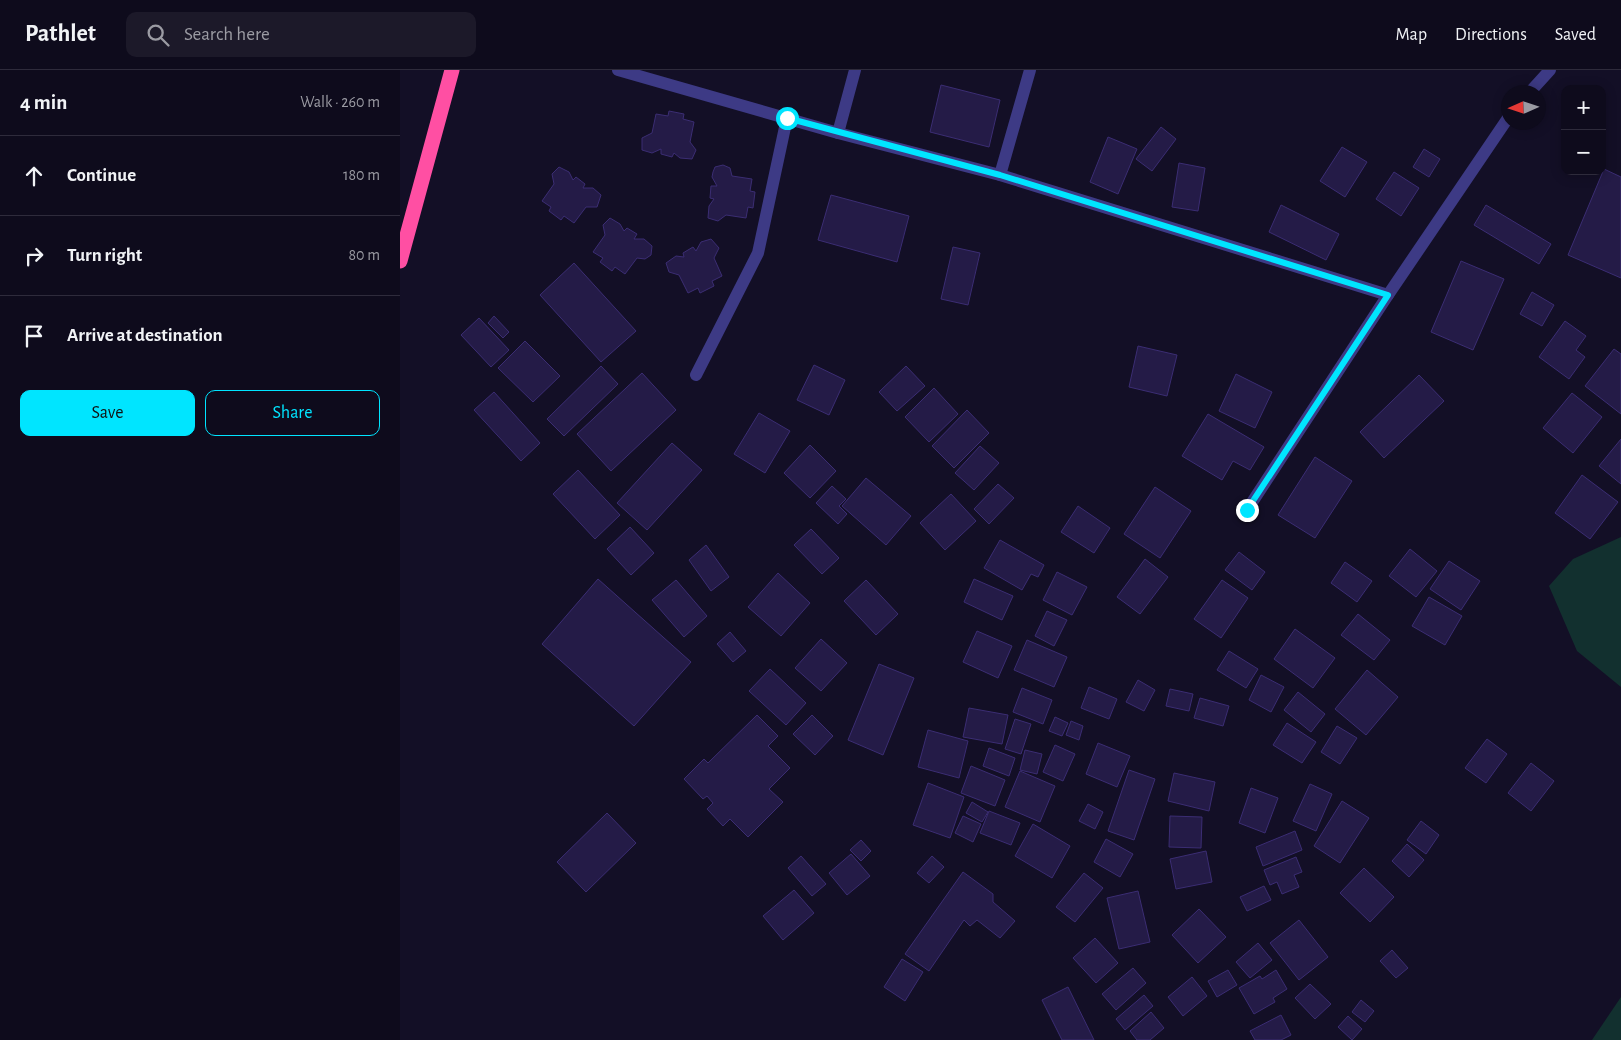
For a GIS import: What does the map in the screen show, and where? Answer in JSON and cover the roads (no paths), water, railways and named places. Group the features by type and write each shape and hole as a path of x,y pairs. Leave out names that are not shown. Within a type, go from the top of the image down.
{"highway":[{"path":"400,261 452,70"}],"street":[{"path":"618,70 838,133 1000,175 1388,295"},
{"path":"838,133 855,70"},
{"path":"1000,175 1030,70"},
{"path":"1536,85 1550,70"},
{"path":"696,375 758,253 787,118"},
{"path":"1247,510 1388,295 1501,128"}]}
